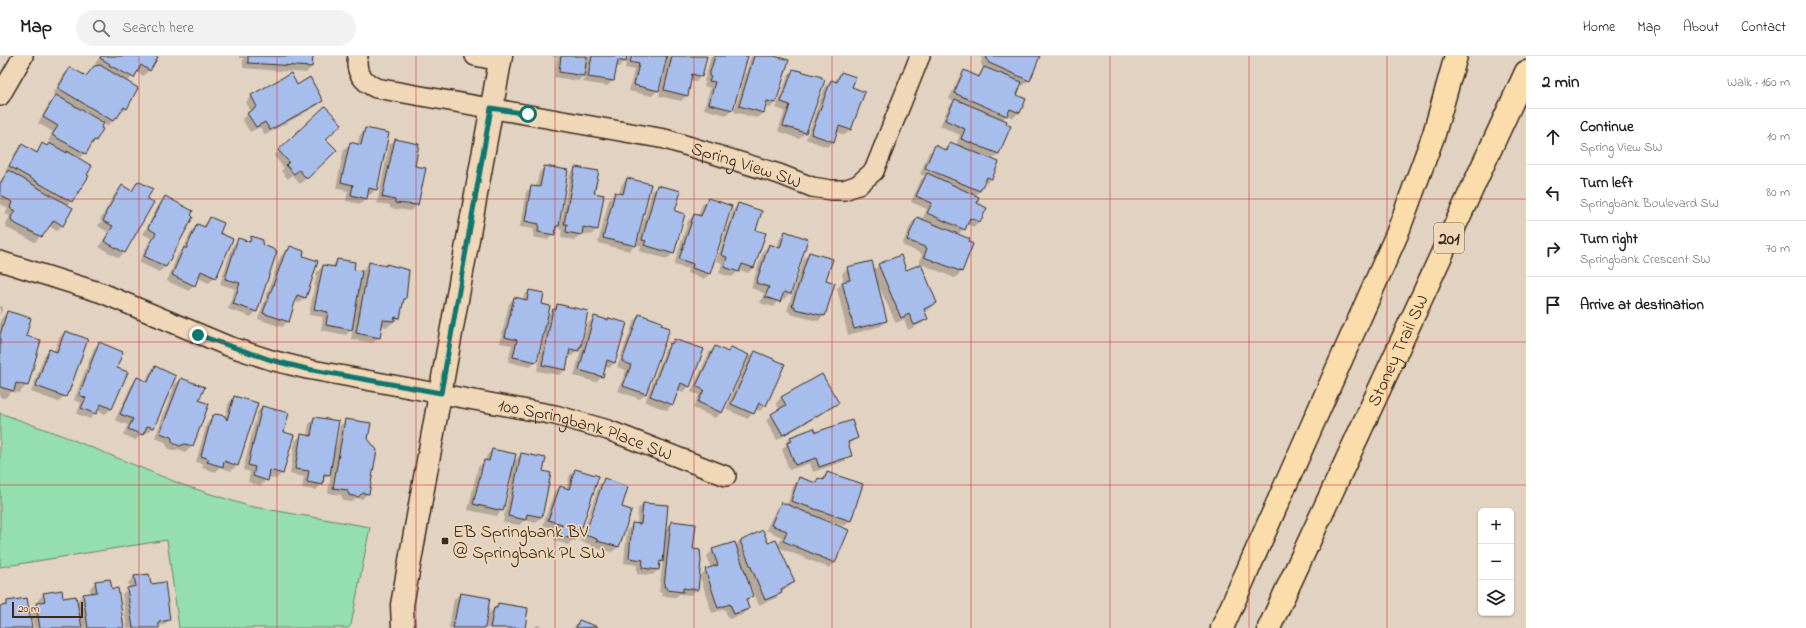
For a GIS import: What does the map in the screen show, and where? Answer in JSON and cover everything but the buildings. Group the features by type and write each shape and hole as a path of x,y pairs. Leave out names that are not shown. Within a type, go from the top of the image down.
{"highway":[{"path":"1222,628 1397,234 1434,134 1456,56"},
{"name":"Stoney Trail SW","path":"1269,628 1526,72"}],"street":[{"path":"0,96 23,56"},
{"name":"Spring View SW","path":"358,56 357,68 360,77 367,84 376,88 666,139 779,174 812,186 831,190 844,190 858,185 874,171 920,56"},
{"path":"403,628 402,605 500,58 475,56"},
{"name":"100 Springbank Place SW","path":"0,261 102,293 198,335 271,360 307,369 555,415 608,430 726,476"},
{"path":"390,628 402,605"}],"green space":[{"path":"0,413 66,437 183,485 248,506 370,527 351,625 348,628 179,628 167,540 0,567"}],"place":[{"name":"EB Springbank BV @ Springbank PL SW","path":"445,541"}],"route":[{"path":"198,335 271,360 307,369 441,393 491,108 528,114"}]}
